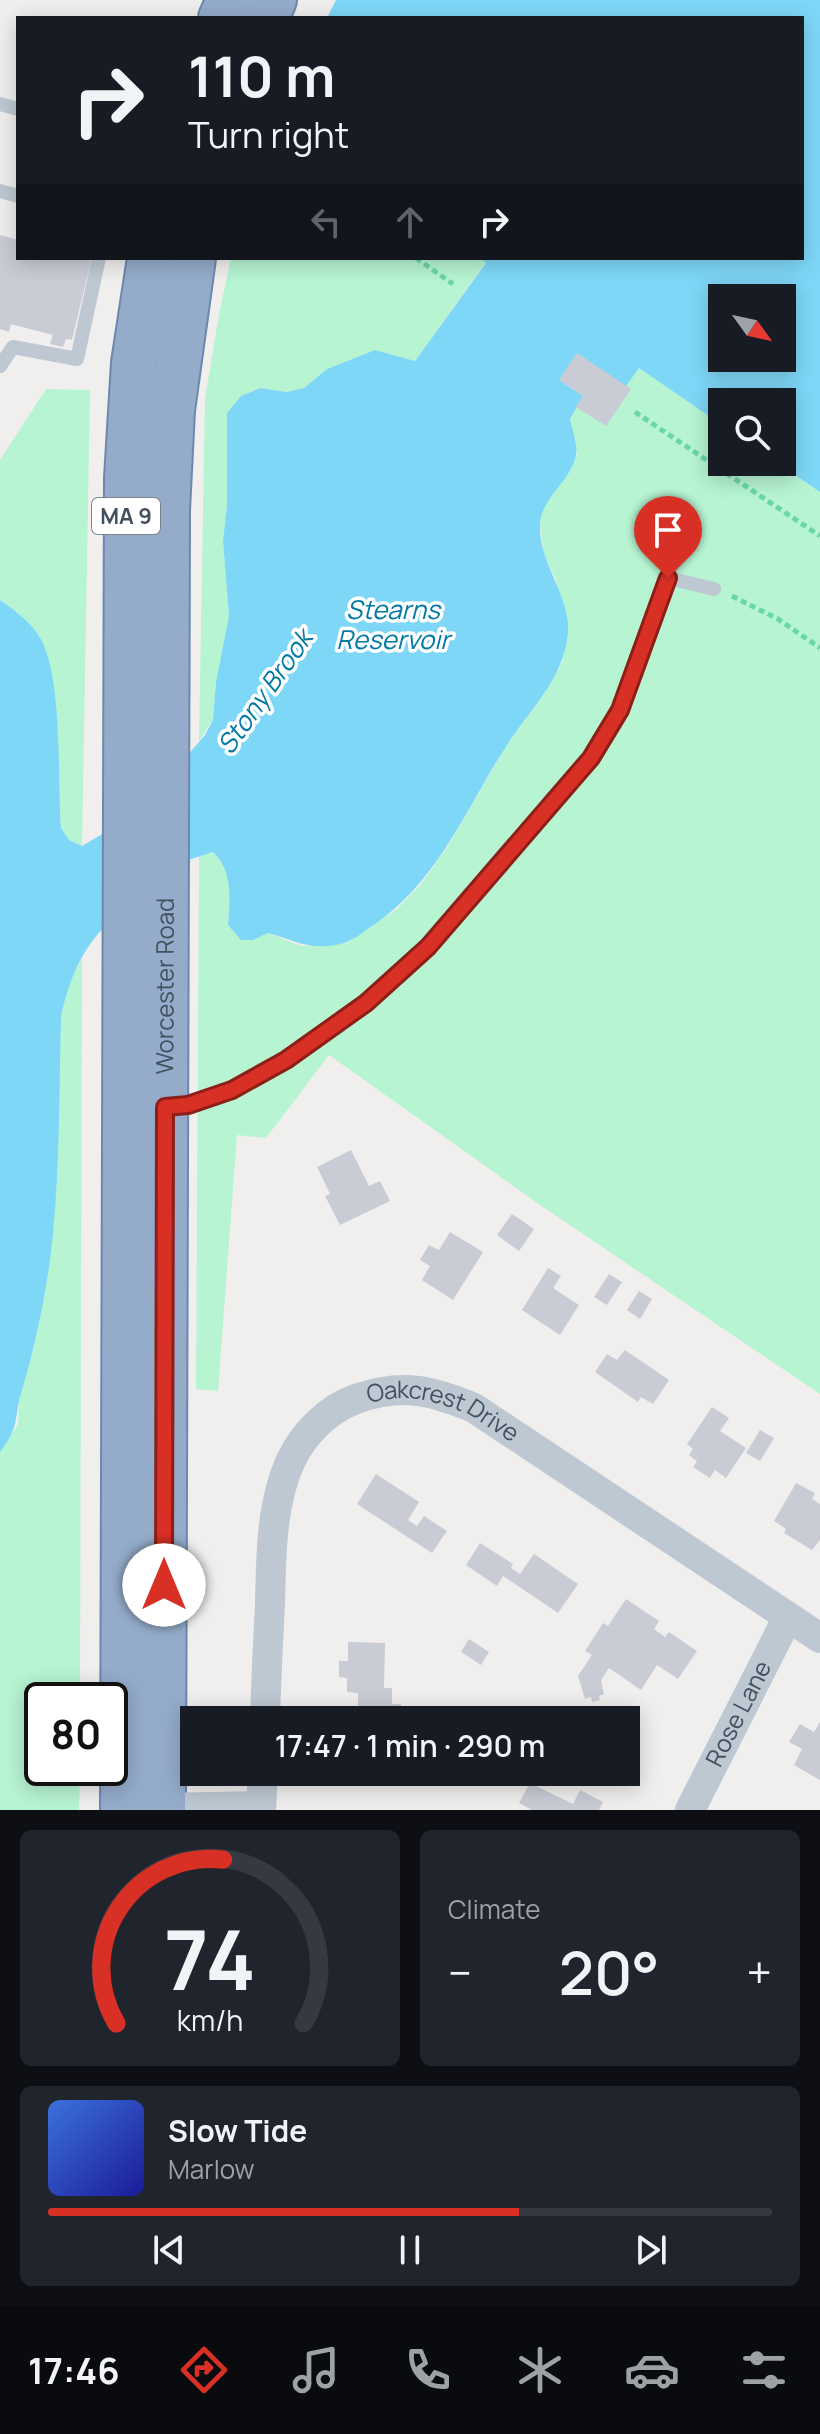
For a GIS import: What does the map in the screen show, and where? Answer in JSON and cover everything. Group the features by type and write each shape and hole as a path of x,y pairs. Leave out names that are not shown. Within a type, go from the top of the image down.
{"highway":[{"name":"Worcester Road","path":"150,1809 165,1107 169,448 177,359 193,260"},
{"name":"Worcester Road","path":"143,264 127,478 124,776 125,966 150,1809"}],"street":[{"name":"Oakcrest Drive","path":"266,1706 271,1559 282,1484 304,1439 342,1404 396,1389 423,1390 474,1408 820,1638"},
{"name":"Rose Lane","path":"690,1810 788,1617"},
{"path":"150,1809 261,1808 262,1786"}],"lane":[{"path":"0,366 13,347 77,359 99,260"},
{"path":"165,1107 188,1105 232,1090 286,1060 366,1003 428,947 591,758 620,710 668,578 682,525"},
{"path":"668,578 714,589"}],"path":[{"path":"419,260 453,284"},
{"path":"635,412 820,536"},
{"path":"714,589 778,619 820,648"}],"green space":[{"path":"231,260 486,262 415,361 375,350 327,369 304,388 287,392 260,388 241,396 227,413 227,505 223,541 229,616 216,682 213,720 199,741 205,399"},
{"path":"639,367 708,415 708,476 796,476 820,492 820,1394 543,1207 329,1055 266,1138 237,1135 218,1391 196,1389 199,855 213,852 219,860 229,886 228,925 253,940 268,933 301,946 347,943 397,909 422,883 448,846 506,746 544,694 562,663 568,637 556,580 544,554 540,524 544,507 570,470 577,454 570,419 583,396 559,380"},
{"path":"46,389 90,390 82,846 69,840 61,828 50,667 39,635 0,600 0,460"},
{"path":"82,958 80,1682 24,1682 24,1786 80,1786 79,1810 0,1810 0,1452 18,1424 19,1400 40,1319 53,1232 61,1018 68,984"}],"water":[{"name":"Stearns Reservoir","path":"336,0 820,0 820,492 796,476 796,388 708,388 708,415 639,368 626,386 559,380 583,396 570,419 576,447 573,464 546,505 540,524 544,554 566,611 567,641 563,656 543,696 507,745 450,842 417,886 375,924 344,943 314,946 268,933 253,940 241,940 228,925 227,877 213,852 185,861 141,894 105,926 79,964 61,1018 57,1179 48,1273 14,1428 0,1452 0,600 29,623 46,650 52,672 58,726 61,828 69,840 82,846 131,817 151,798 205,735 213,720 216,682 229,616 223,541 227,505 227,413 241,396 260,388 287,392 304,388 327,369 375,350 415,361 486,263 482,260 804,260 804,16 328,16"}],"building":[{"path":"0,235 16,239 16,260 91,261 72,340 66,339 63,347 50,344 53,335 11,324 9,332 0,329"},
{"path":"577,353 631,389 606,426 576,407 583,396 559,380"},
{"path":"351,1150 369,1186 380,1181 390,1201 340,1225 325,1196 330,1194 317,1167"},
{"path":"512,1214 534,1229 519,1251 497,1235"},
{"path":"450,1232 483,1252 453,1300 422,1280 430,1266 420,1260 429,1245 439,1250"},
{"path":"548,1268 561,1276 553,1288 579,1305 560,1335 522,1310"},
{"path":"609,1274 622,1282 607,1305 594,1297"},
{"path":"639,1291 652,1299 640,1319 627,1310"},
{"path":"625,1350 669,1380 653,1404 641,1397 638,1402 595,1372 607,1354 617,1360"},
{"path":"712,1407 729,1418 720,1431 746,1448 726,1478 715,1470 710,1478 693,1467 697,1461 689,1455 693,1449 687,1444"},
{"path":"760,1430 774,1438 760,1461 746,1453"},
{"path":"376,1474 419,1502 408,1520 417,1526 424,1516 447,1531 432,1553 357,1504"},
{"path":"796,1483 815,1493 812,1499 820,1504 820,1540 812,1550 784,1533 786,1529 774,1521"},
{"path":"480,1543 513,1564 511,1568 520,1574 534,1554 578,1584 558,1613 503,1576 497,1586 466,1565"},
{"path":"626,1599 659,1621 654,1629 665,1637 669,1632 697,1651 678,1679 657,1665 641,1690 609,1668 601,1680 604,1694 599,1696 600,1700 592,1702 591,1697 585,1699 578,1676 592,1655 585,1651 603,1623 608,1626"},
{"path":"469,1639 489,1652 481,1665 461,1652"},
{"path":"348,1642 385,1643 384,1688 392,1688 392,1704 401,1706 358,1706 358,1693 347,1692 347,1678 339,1677 339,1661 348,1661"},
{"path":"820,1722 820,1780 794,1765 802,1749 789,1742 800,1724 814,1732"},
{"path":"528,1786 536,1786 573,1804 580,1790 603,1802 599,1810 532,1810 519,1803"}],"route":[{"path":"164,1585 165,1107 188,1105 232,1090 286,1060 366,1003 428,947 591,758 620,710 668,578"}],"water label":[{"name":"Stony Brook","path":"265,692"}]}
